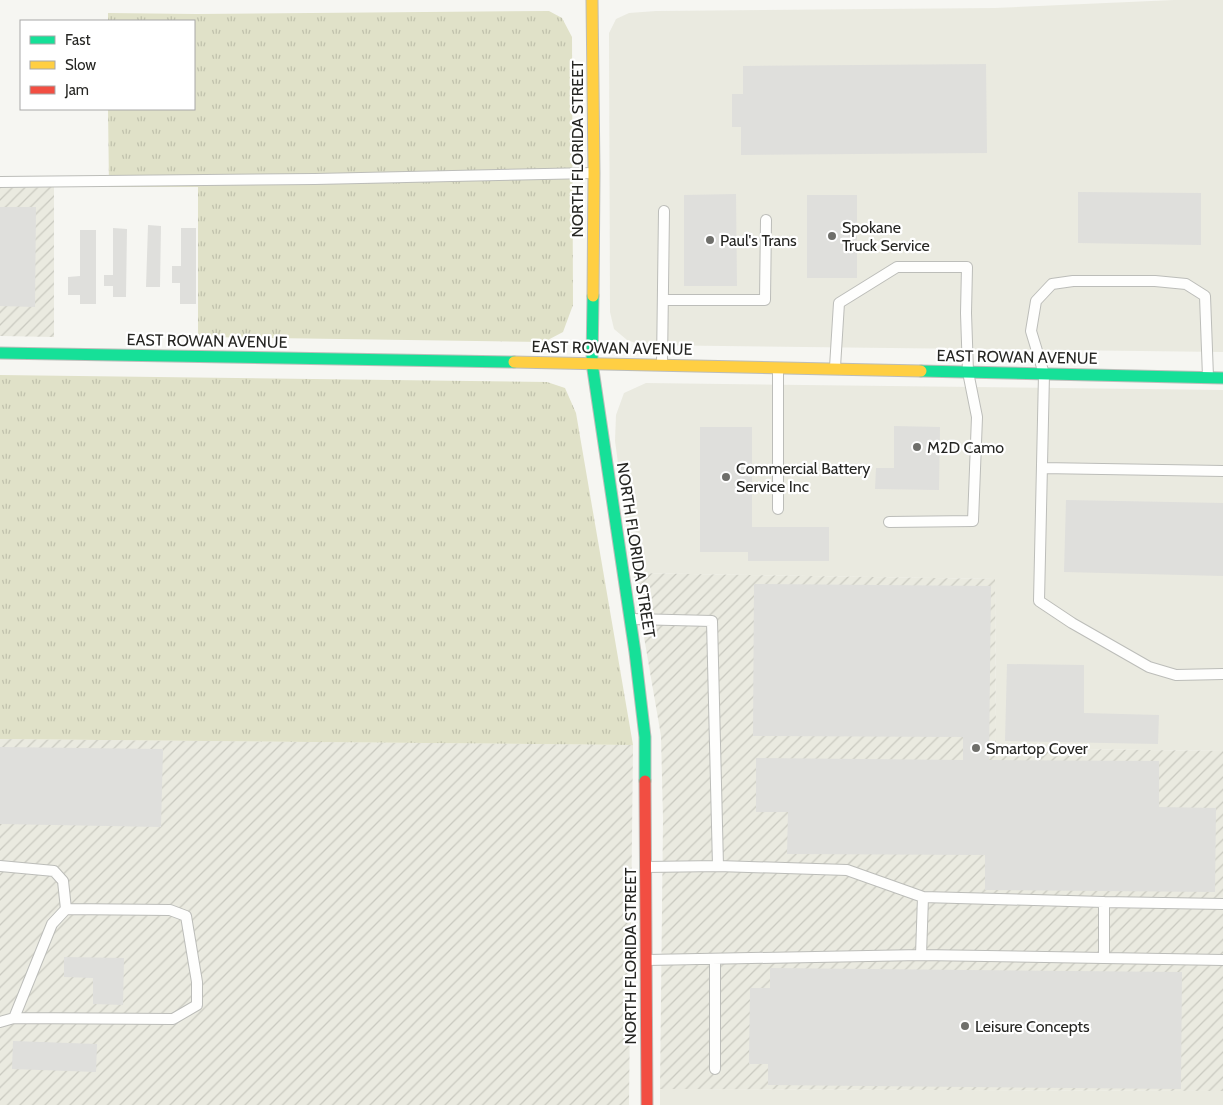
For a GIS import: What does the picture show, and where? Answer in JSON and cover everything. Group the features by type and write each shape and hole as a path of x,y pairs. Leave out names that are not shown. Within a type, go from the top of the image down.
{"street":[{"name":"NORTH FLORIDA STREET","path":"592,0 594,173 592,363 607,472 621,552 645,737 647,1105"},
{"name":"EAST ROWAN AVENUE","path":"0,353 592,363 1223,378"}],"lane":[{"path":"0,182 325,179 594,173"},
{"path":"662,365 664,211"},
{"path":"664,300 764,300 766,220"},
{"path":"835,369 839,303 897,267 967,267 968,372 977,417 972,521 889,522"},
{"path":"1208,378 1205,296 1186,284 1155,281 1052,284 1036,301 1031,331 1044,374 1039,601 1072,623 1149,668 1176,675 1223,674"},
{"path":"778,368 778,510"},
{"path":"1042,468 1223,471"},
{"path":"630,619 712,621 718,866"},
{"path":"0,866 54,871 63,881 66,909"},
{"path":"646,867 718,866 847,870 922,898 1223,904"},
{"path":"921,955 922,898"},
{"path":"1104,902 1104,958"},
{"path":"0,1022 14,1018 173,1019 196,1005 197,982 186,916 170,910 66,909 52,924 14,1018"},
{"path":"646,960 921,955 1223,960"},
{"path":"714,959 715,1068"}],"shaded area":[{"path":"1174,0 1223,0 1223,352 641,345 627,340 614,329 610,312 609,33 616,19 629,13 656,11 995,8"},
{"path":"54,187 54,337 0,336 0,188"},
{"path":"646,383 1223,390 1223,751 996,748 995,579 633,573 615,441 616,415 624,393"},
{"path":"633,573 995,579 996,748 1223,751 1223,1091 660,1089 663,819 661,736"},
{"path":"0,739 633,745 629,1105 0,1105"},
{"path":"660,1089 1223,1091 1223,1105 660,1105"}],"green space":[{"path":"549,11 562,18 572,37 573,305 563,332 544,342 198,337 198,187 109,187 108,110 195,110 195,20 108,20 108,13"},
{"path":"0,375 547,382 565,388 576,413 633,745 0,739"}],"building":[{"path":"986,64 987,153 741,155 741,127 732,127 732,94 743,94 743,66"},
{"path":"1078,192 1201,193 1201,245 1078,243"},
{"name":"Paul's Trans","path":"736,194 737,286 684,286 684,195"},
{"name":"Spokane Truck Service","path":"807,195 857,195 857,278 807,278"},
{"path":"0,207 36,207 35,307 0,306"},
{"path":"148,225 161,226 160,287 146,287"},
{"path":"113,228 127,229 126,297 113,297 113,286 104,286 104,275 113,275"},
{"path":"181,228 196,228 196,304 180,304 180,283 172,283 172,266 181,266"},
{"path":"80,230 96,230 96,304 80,304 80,295 68,295 68,277 80,276"},
{"name":"M2D Camo","path":"894,426 940,427 939,490 875,489 876,468 894,468"},
{"name":"Commercial Battery Service Inc","path":"700,427 752,427 752,527 829,527 829,561 748,561 748,552 700,552"},
{"path":"1066,500 1223,503 1223,576 1064,572"},
{"name":"Smartop Cover","path":"754,584 991,586 989,760 1159,761 1159,807 1216,808 1215,892 985,890 985,855 787,854 788,812 756,812 756,758 963,760 963,737 753,736"},
{"path":"1007,664 1084,665 1084,713 1159,715 1158,744 1005,741"},
{"path":"0,747 163,749 161,827 0,824"},
{"path":"64,957 124,958 123,1005 93,1004 93,978 64,977"},
{"name":"Leisure Concepts","path":"770,968 1182,972 1181,1089 768,1085 768,1064 749,1064 750,988 770,988"},
{"path":"13,1041 97,1044 96,1072 12,1069"}],"traffic: fast":[{"path":"593,296 592,363 635,652 645,737 645,781"},
{"path":"0,353 514,362"},
{"path":"921,371 1223,378"}],"traffic: slow":[{"path":"592,0 593,296"},
{"path":"514,362 921,371"}],"traffic: jam":[{"path":"645,781 647,1105"}],"place":[{"name":"Spokane Truck Service","path":"832,236"},
{"name":"Paul's Trans","path":"710,240"},
{"name":"M2D Camo","path":"917,447"},
{"name":"Commercial Battery Service Inc","path":"726,477"},
{"name":"Smartop Cover","path":"976,748"},
{"name":"Leisure Concepts","path":"965,1026"}]}
